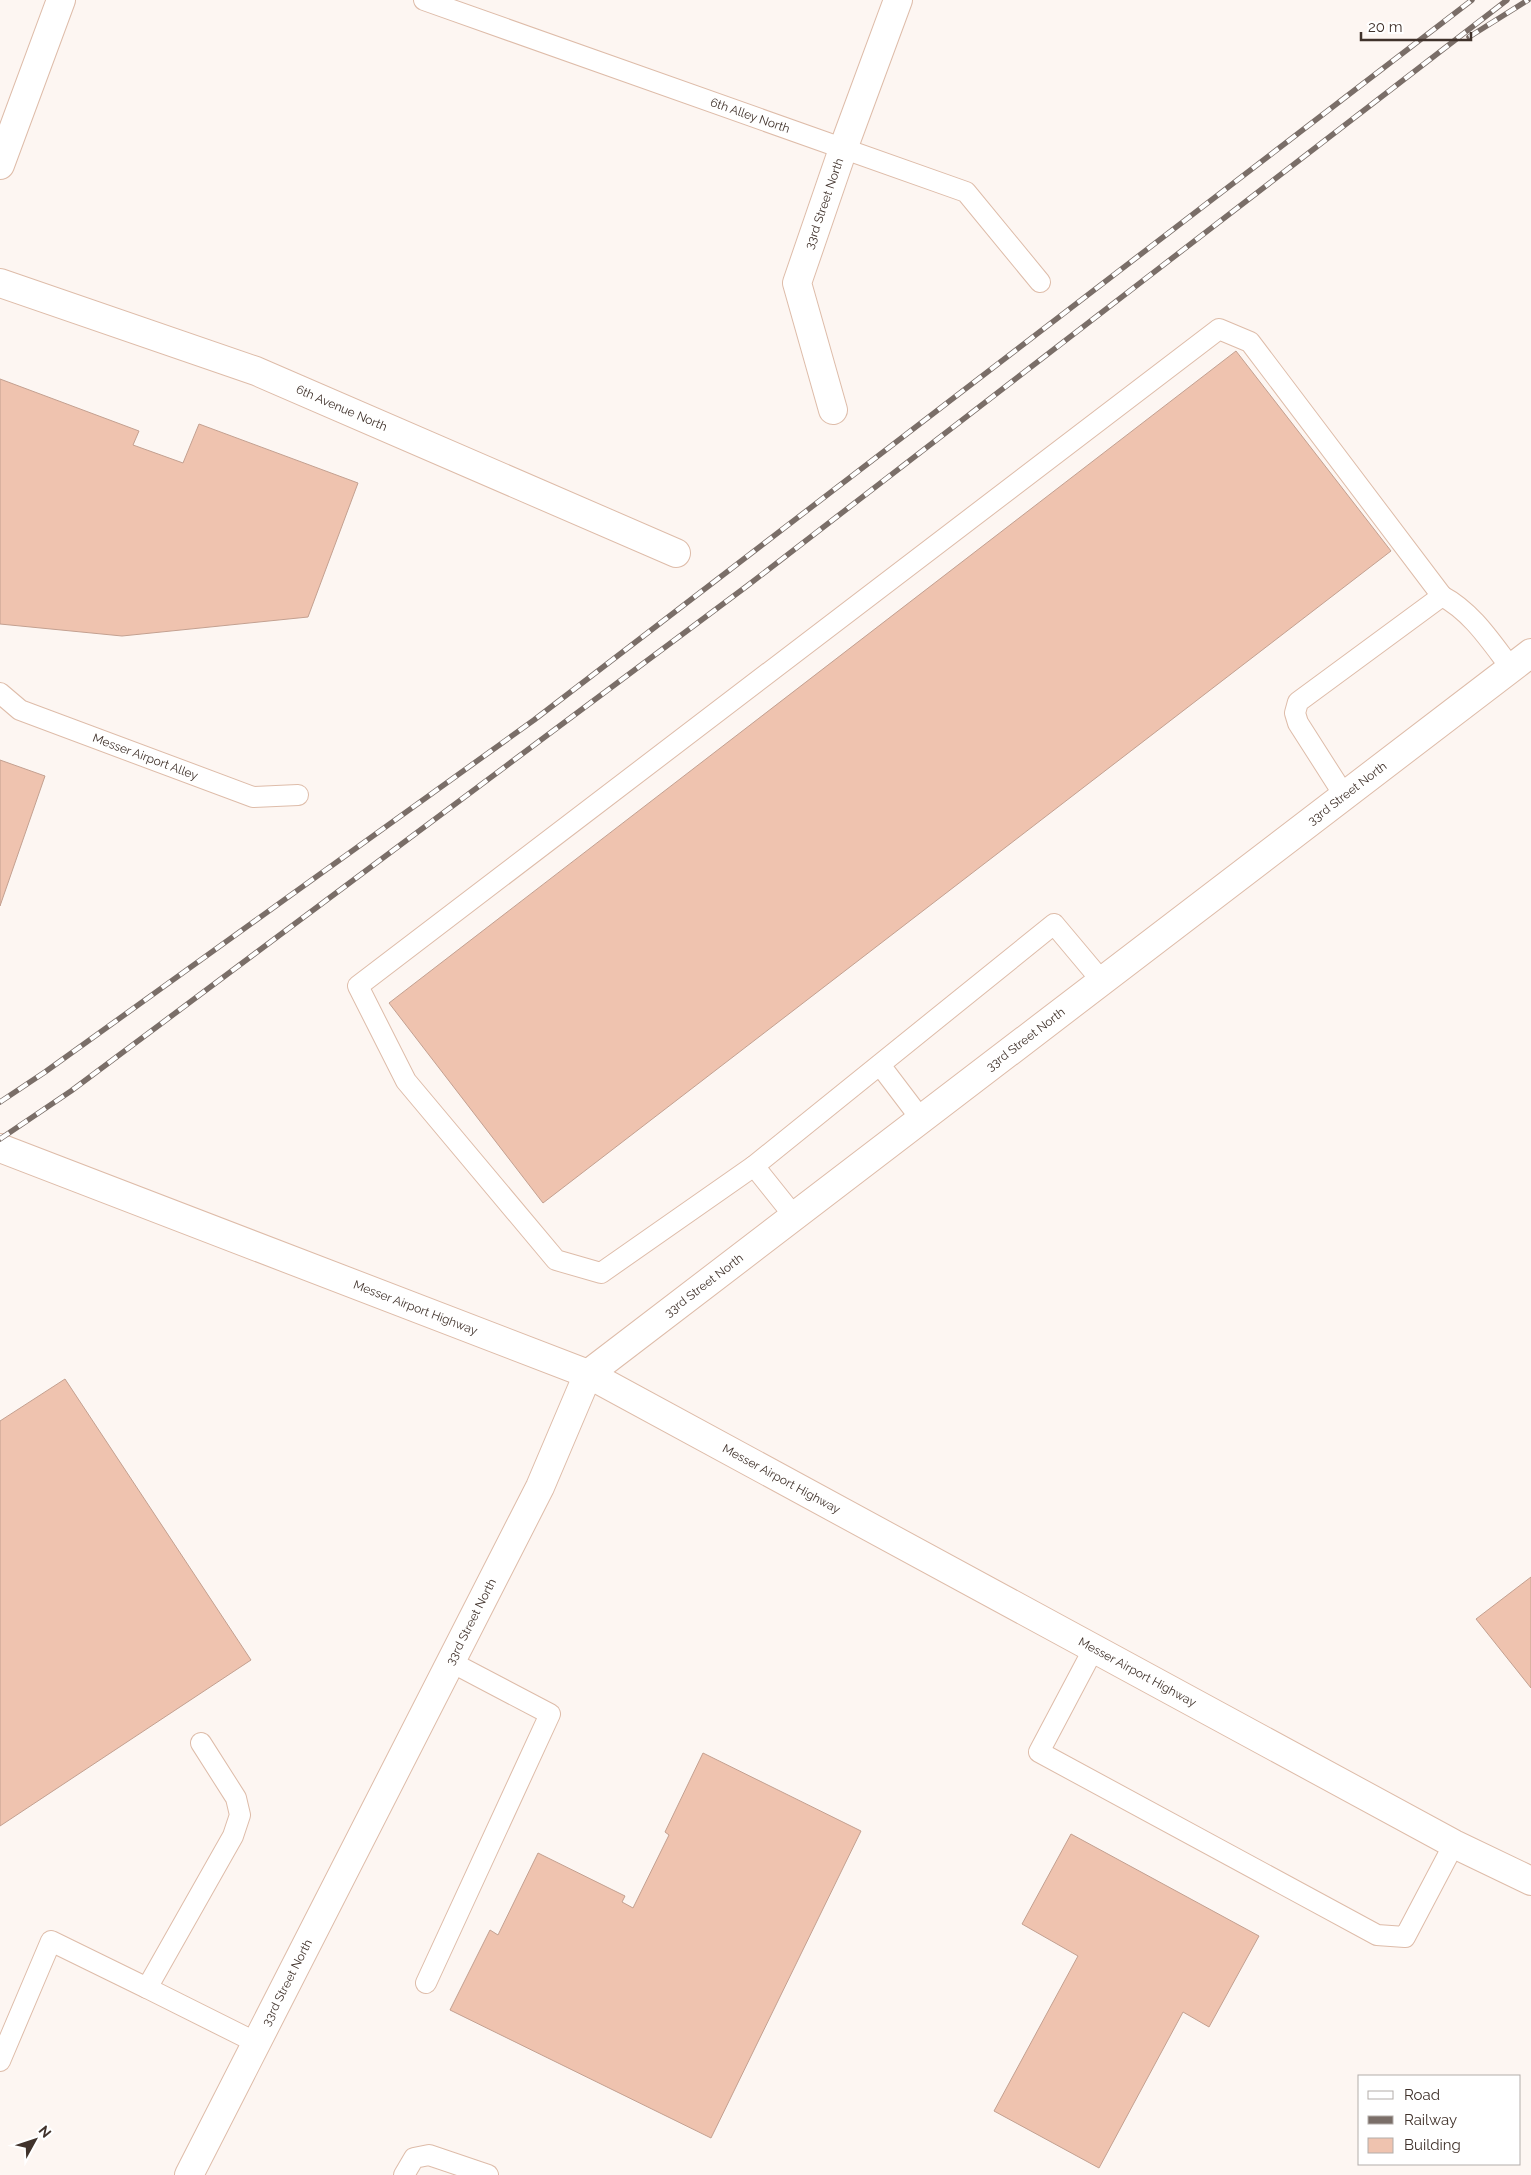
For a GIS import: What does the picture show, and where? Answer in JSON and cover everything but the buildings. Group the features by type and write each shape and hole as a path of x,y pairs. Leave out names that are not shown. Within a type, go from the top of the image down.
{"street":[{"path":"0,165 61,0"},
{"name":"33rd Street North","path":"833,410 797,283 843,149 898,0"},
{"name":"6th Avenue North","path":"0,283 256,371 676,553"},
{"name":"33rd Street North","path":"189,2175 255,2042 540,1487 588,1374 1101,980 1521,661"},
{"name":"Messer Airport Highway","path":"0,1148 588,1374 1454,1844 1531,1881"}],"lane":[{"name":"6th Alley North","path":"424,0 966,192 1040,282"},
{"path":"1101,980 1054,924 754,1166 601,1273 556,1260 406,1081 358,986 1219,329 1250,342 1442,596 1454,602 1521,661"},
{"path":"1344,795 1298,723 1295,713 1298,702 1442,596"},
{"name":"Messer Airport Alley","path":"0,693 20,710 253,797 298,795"},
{"path":"880,1065 922,1119"},
{"path":"754,1166 794,1216"},
{"path":"1094,1648 1039,1752 1056,1762 1377,1935 1405,1937 1454,1844"},
{"path":"426,1983 550,1714 451,1662"},
{"path":"147,1988 233,1836 240,1815 236,1798 201,1743"},
{"path":"0,2061 51,1940 255,2042"},
{"path":"404,2175 414,2158 429,2155 488,2175"}],"railway":[{"path":"0,1102 45,1072 534,720 1472,0"},
{"path":"0,1139 71,1091 747,586 1507,0"},
{"path":"1469,37 1528,0"}]}
